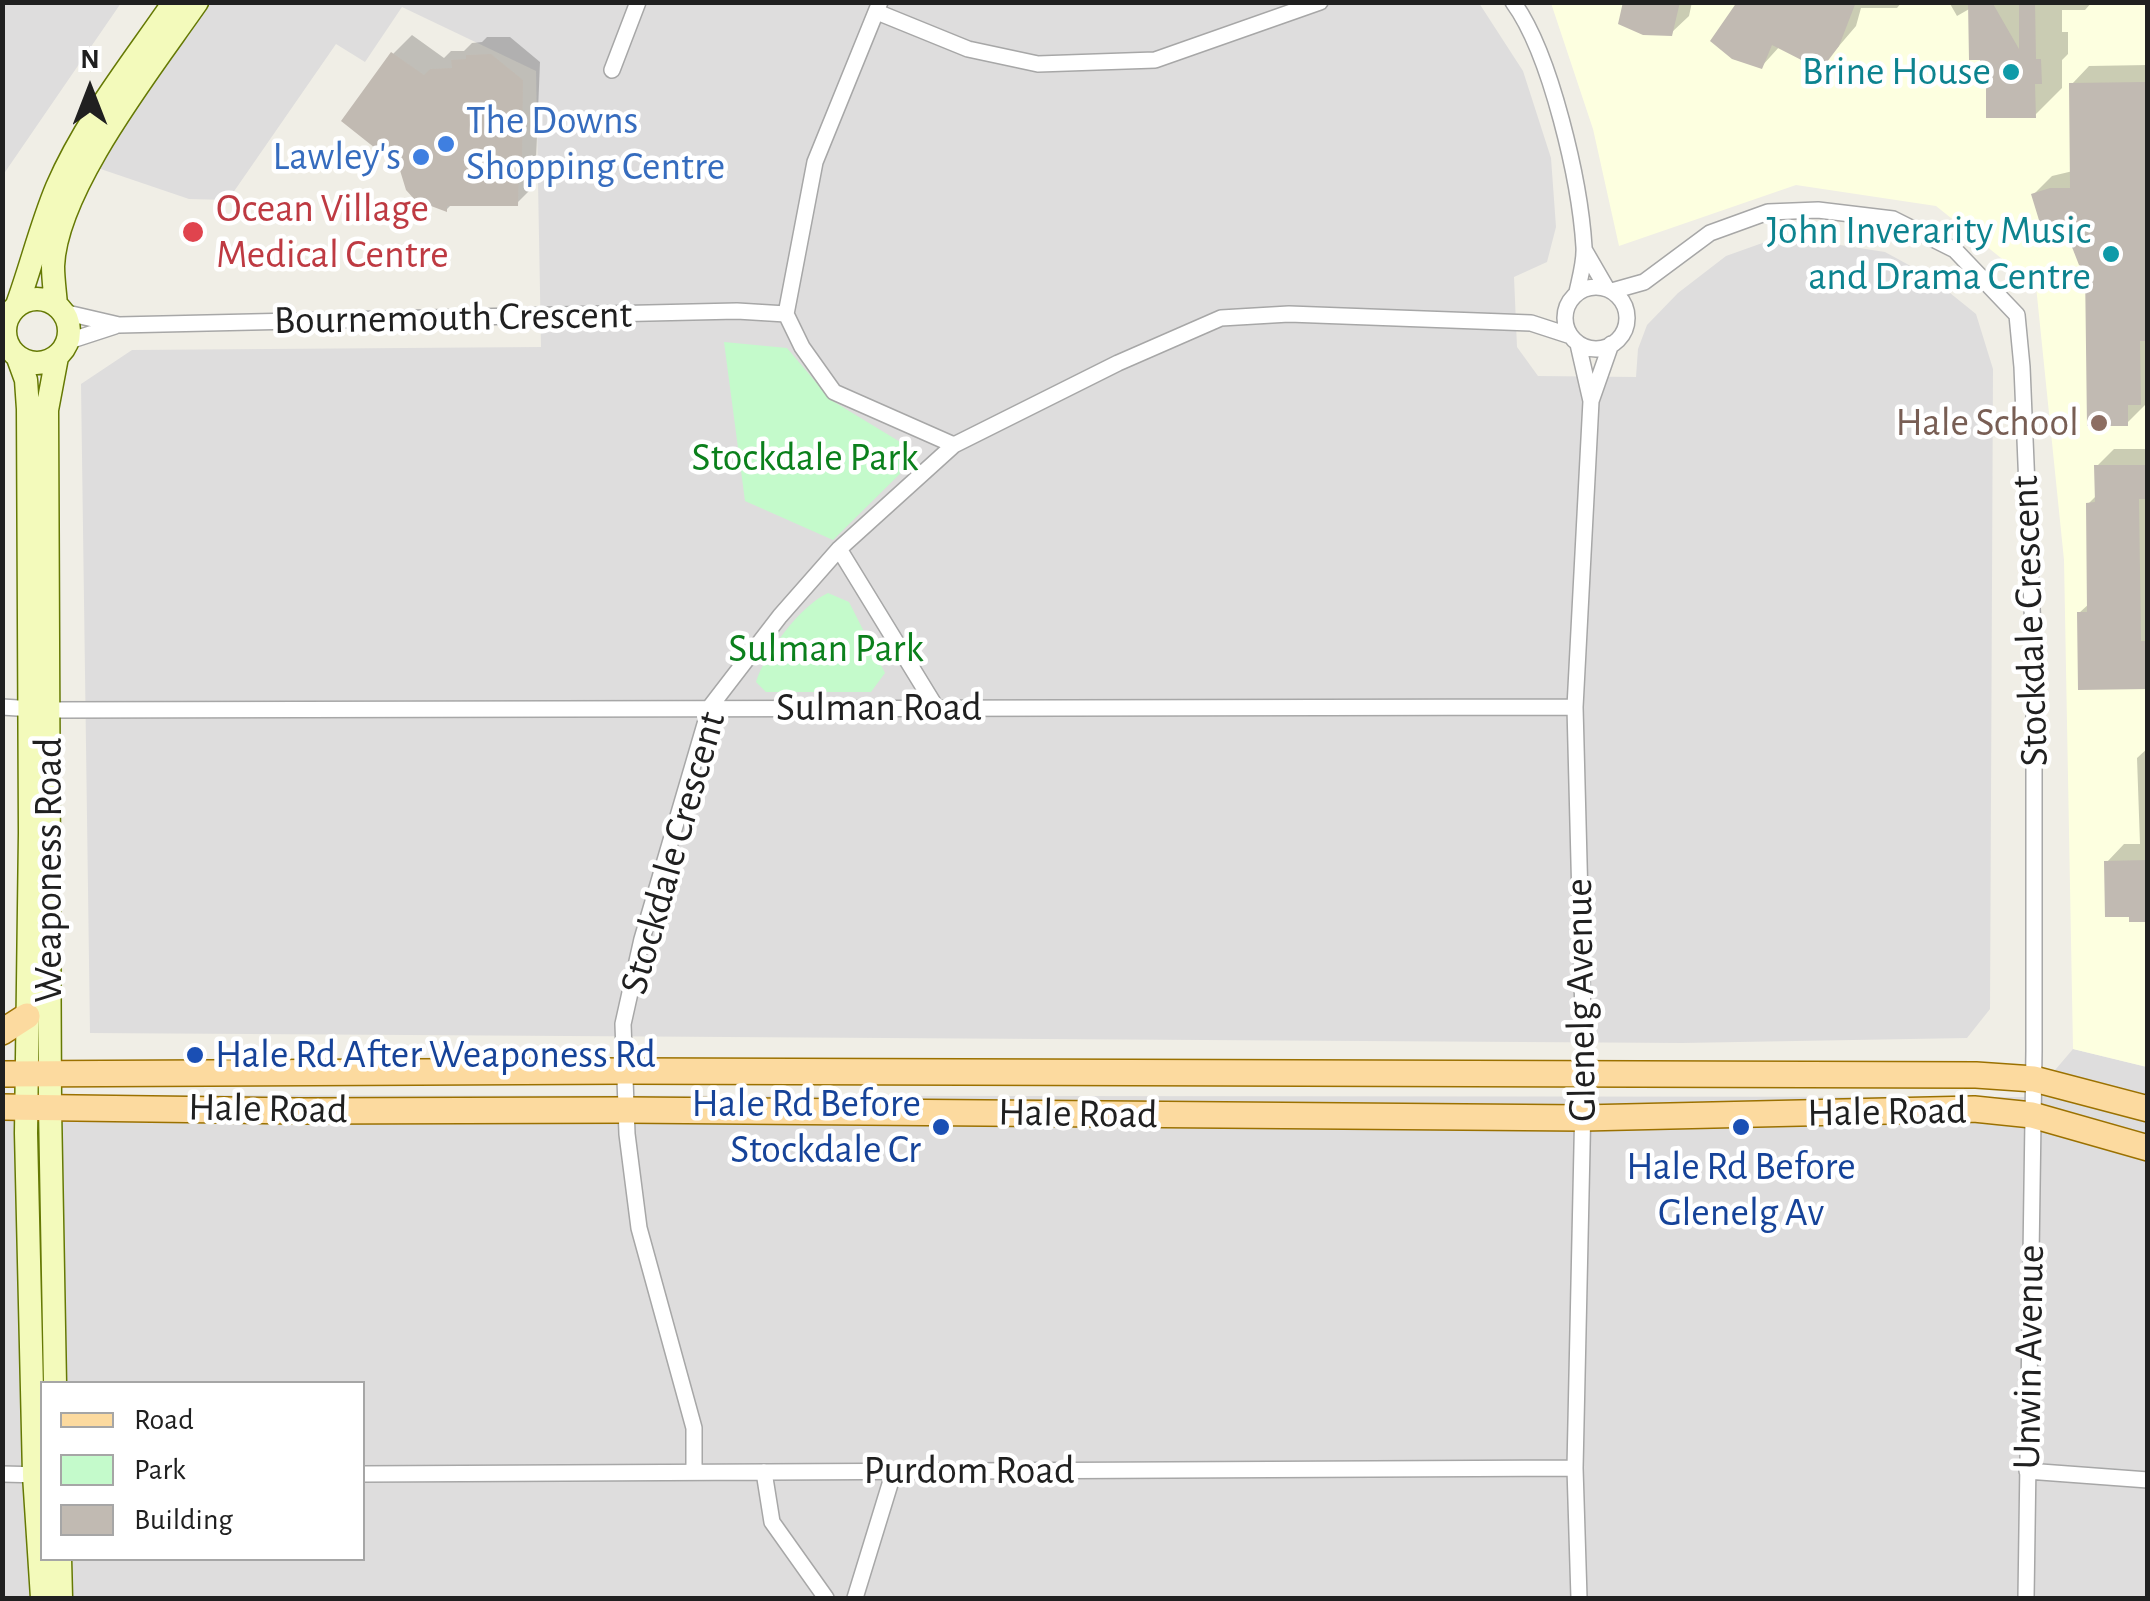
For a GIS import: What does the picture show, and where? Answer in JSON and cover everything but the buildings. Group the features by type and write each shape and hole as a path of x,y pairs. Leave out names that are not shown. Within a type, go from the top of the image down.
{"main road":[{"path":"174,2 89,124 56,190 4,332 11,353 38,364 63,349 68,320 60,308 54,264 70,204 102,142 197,2"},
{"path":"10,312 36,299 60,308"},
{"name":"Weaponess Road","path":"40,1536 26,1107 47,410 63,349"},
{"name":"Weaponess Road","path":"11,353 26,380 39,709 27,1073"},
{"path":"2,1032 27,1016"},
{"name":"Hale Road","path":"27,1073 1976,1074 2034,1079 2148,1109"},
{"name":"Hale Road","path":"26,1107 1583,1118 1974,1109 2032,1115 2148,1148"},
{"name":"Weaponess Road","path":"26,1107 55,1381"},
{"name":"Weaponess Road","path":"41,1561 42,1598"},
{"path":"60,1561 61,1598"}],"street":[{"path":"612,70 638,2"},
{"path":"954,445 834,392 802,347 786,314 815,162 879,7 968,48 1038,64 1155,60 1320,2"},
{"path":"1514,2 1556,97 1585,251 1609,290 1620,299 1627,316"},
{"name":"Stockdale Crescent","path":"1609,290 1644,282 1710,233 1768,212 1818,210 1894,220 1956,250 2016,315 2022,367 2034,656 2032,1115"},
{"path":"1566,311 1577,292 1585,251"},
{"name":"Stockdale Crescent","path":"1627,316 1644,282"},
{"path":"1577,292 1588,287 1609,290"},
{"name":"Bournemouth Crescent","path":"60,308 119,325 737,311 786,314"},
{"name":"Stockdale Crescent","path":"1531,323 1566,311"},
{"name":"Glenelg Avenue","path":"1566,311 1565,323 1574,340 1590,401 1576,707 1584,1074 1575,1468 1579,1598"},
{"name":"Stockdale Crescent","path":"694,1472 694,1428 639,1228 626,1110 623,1024 642,939 710,707 780,616 839,549 954,445 1118,363 1221,318 1289,314 1531,323 1574,340"},
{"name":"Glenelg Avenue","path":"1590,401 1611,344 1624,330 1627,316"},
{"name":"Bournemouth Crescent","path":"63,349 119,325"},
{"path":"1574,340 1592,348 1611,344"},
{"path":"839,549 936,709"},
{"name":"Sulman Road","path":"2,707 1576,707"},
{"name":"Unwin Avenue","path":"2026,1598 2032,1115"},
{"name":"Purdom Road","path":"365,1474 1575,1468"},
{"path":"854,1598 894,1471"},
{"path":"2028,1471 2148,1480"},
{"path":"764,1472 772,1522 826,1598"},
{"path":"2,1474 38,1475"}],"shaded area":[{"path":"2,3 121,3 3,175"},
{"path":"202,3 1479,3 1523,71 1551,158 1556,227 1547,262 1514,277 1517,347 1538,376 1636,377 1638,349 1647,325 1678,293 1726,256 1782,236 1885,252 1929,276 1976,314 1993,369 1990,1009 1967,1038 1682,1043 90,1033 81,384 132,350 541,347 536,71 402,7 365,62 336,44 228,200 189,199 83,163"},
{"name":"Hale School","path":"1551,3 2147,3 2147,1067 2073,1049 2064,560 2036,286 1936,206 1796,185 1619,246 1593,129"},
{"path":"2073,1049 2147,1067 2147,1598 3,1598 3,1095 2032,1097"}],"green space":[{"name":"Stockdale Park","path":"724,342 787,348 831,400 920,454 833,540 745,501"},
{"name":"Sulman Park","path":"828,593 849,602 885,673 871,692 766,692 756,682 767,658 796,619"}],"place":[{"name":"Brine House","path":"2011,72"},
{"name":"The Downs Shopping Centre","path":"446,144"},
{"name":"Lawley's","path":"421,157"},
{"name":"Ocean Village Medical Centre","path":"193,232"},
{"name":"John Inverarity Music and Drama Centre","path":"2111,254"},
{"name":"Hale School","path":"2099,423"},
{"name":"Hale Rd After Weaponess Rd","path":"195,1055"},
{"name":"Hale Rd Before Stockdale Cr","path":"941,1127"},
{"name":"Hale Rd Before Glenelg Av","path":"1741,1127"}]}
